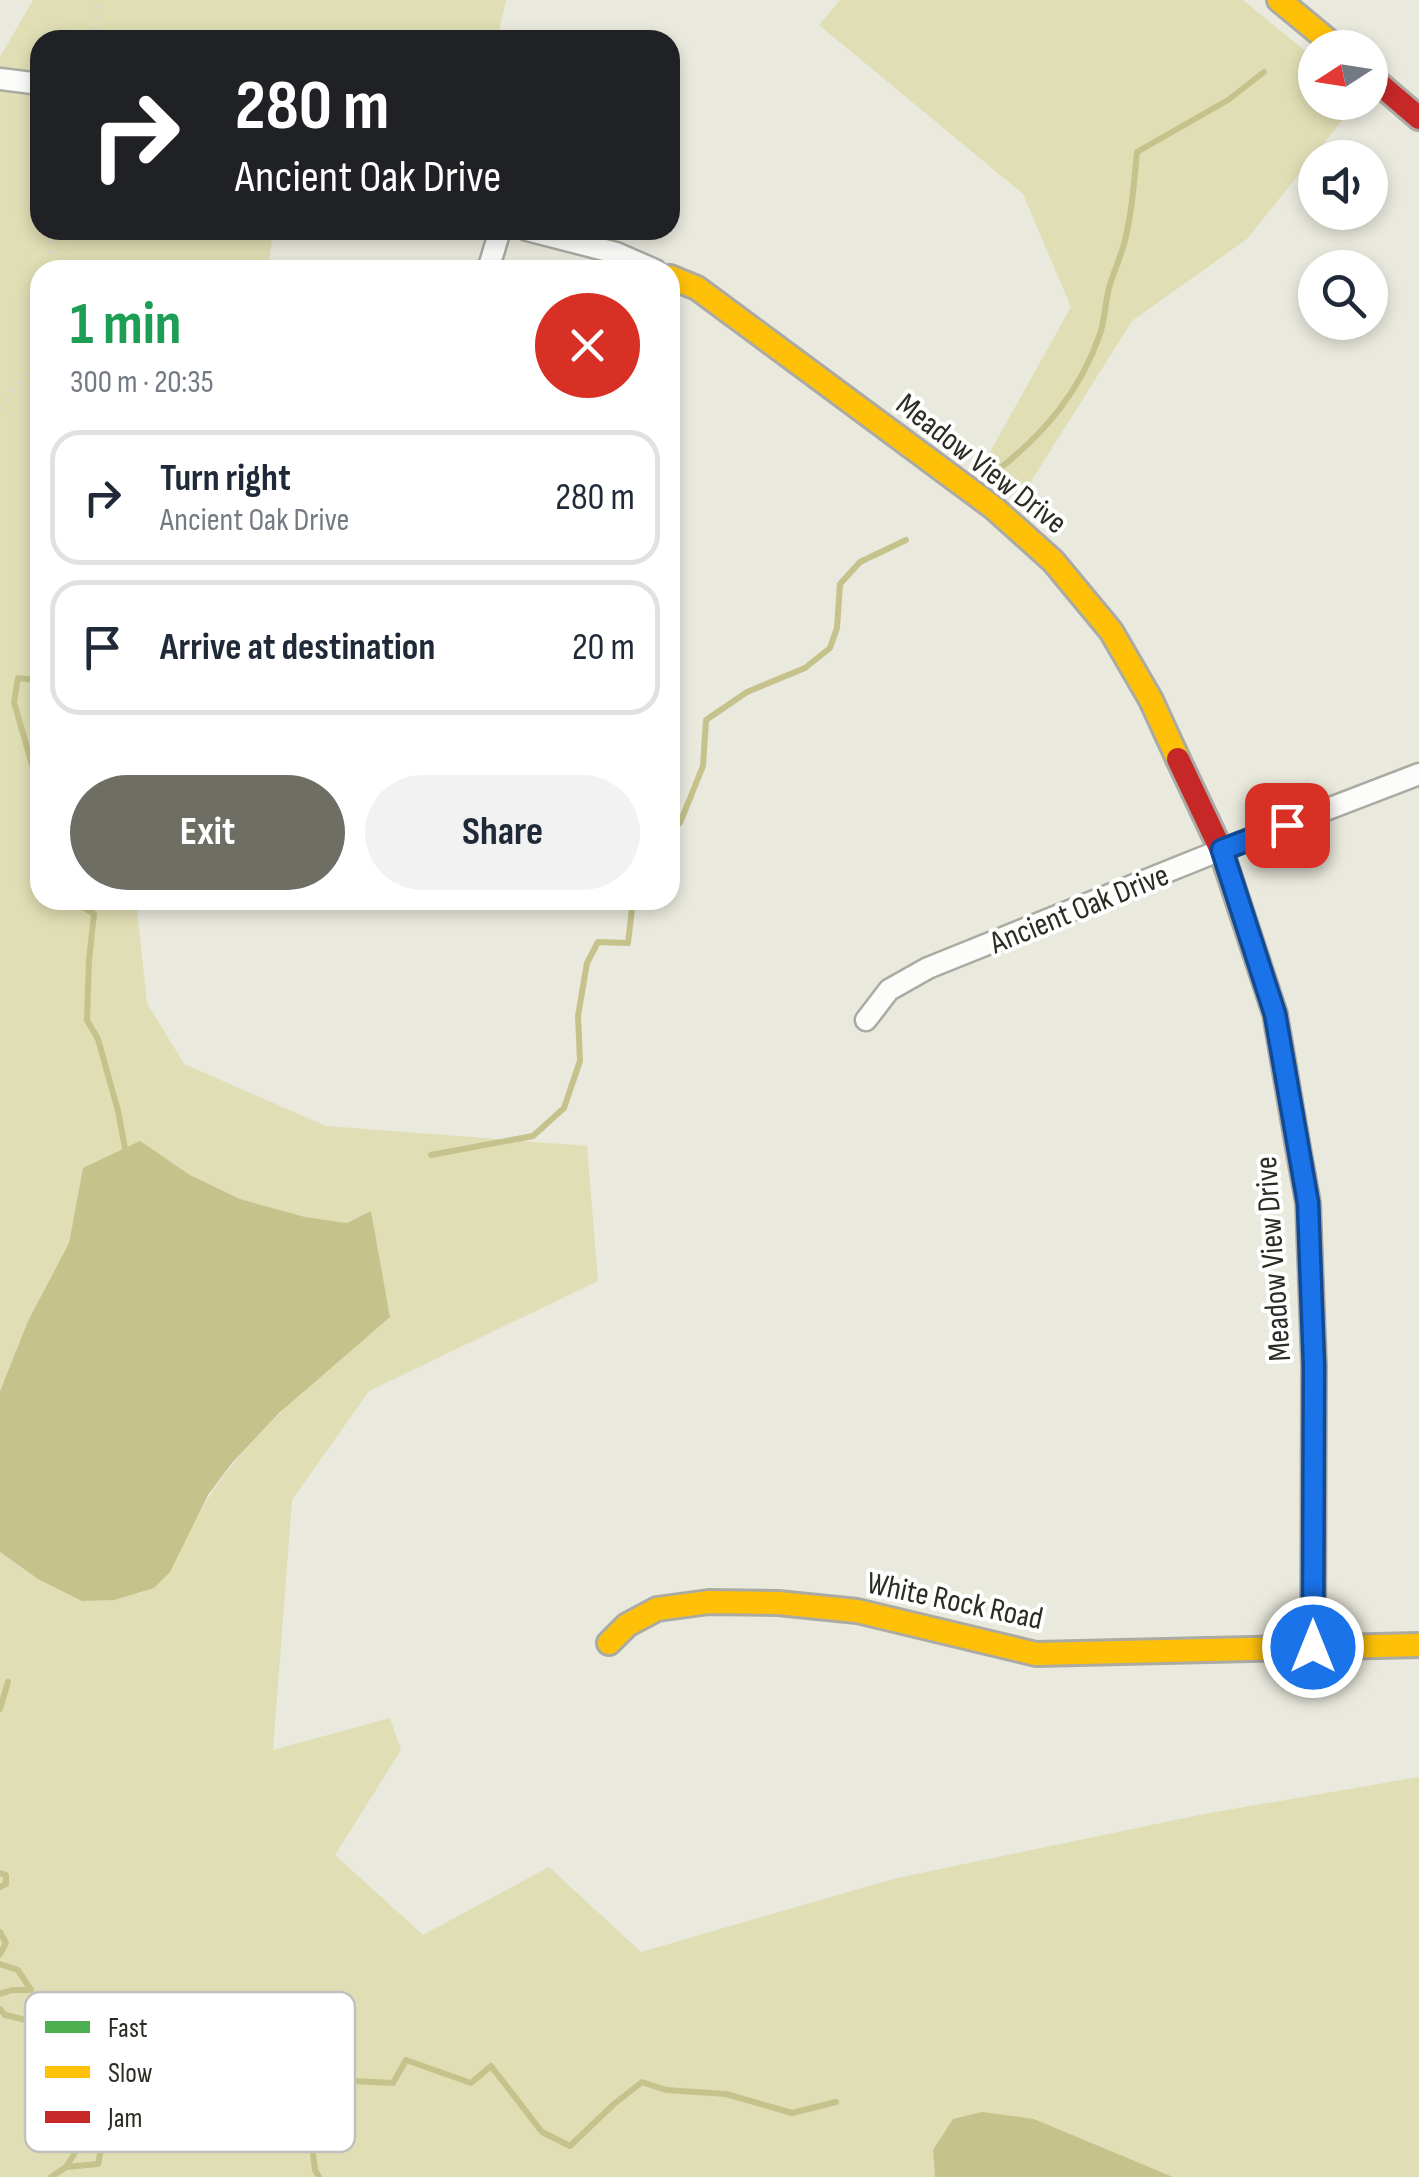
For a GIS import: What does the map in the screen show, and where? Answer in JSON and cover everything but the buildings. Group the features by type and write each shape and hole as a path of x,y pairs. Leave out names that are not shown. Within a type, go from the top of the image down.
{"street":[{"path":"1279,0 1315,30"},
{"path":"0,79 30,83"},
{"path":"1388,91 1419,118"},
{"path":"566,240 632,260"},
{"name":"Meadow View Drive","path":"680,281 696,288 994,508 1054,561 1110,632 1151,700 1222,850 1275,1014 1308,1203 1314,1366 1313,1647"},
{"name":"Ancient Oak Drive","path":"866,1020 889,990 928,968 1419,774"},
{"name":"White Rock Road","path":"609,1643 628,1625 657,1609 709,1602 778,1603 856,1611 1036,1654 1419,1645"}],"path":[{"path":"95,30 98,0"},
{"path":"0,409 30,367"}],"shaded area":[{"path":"33,0 506,0 499,30 30,30 30,240 272,240 269,260 30,260 30,910 137,910 147,1003 184,1064 326,1126 587,1146 598,1281 369,1391 292,1500 273,1750 390,1718 401,1750 335,1855 423,1935 549,1867 641,1952 893,1879 1204,1814 1419,1777 1419,2177 1173,2177 1034,2119 933,2150 935,2177 0,2177 0,1552 38,1579 192,1525 232,1465 256,1438 307,1387 390,1317 371,1211 347,1223 305,1217 240,1199 190,1175 83,1168 69,1243 28,1321 0,1391 0,57"},
{"path":"840,0 1243,0 1298,45 1298,120 1342,120 1326,140 1298,140 1298,175 1247,239 1132,321 1023,494 981,468 1071,307 1023,194 819,25"},
{"path":"140,1141 190,1175 240,1199 305,1217 347,1223 371,1211 390,1317 279,1413 232,1463 208,1495 170,1572 154,1588 114,1600 82,1601 38,1579 0,1552 0,1391 28,1321 69,1243 83,1168"},
{"path":"982,2112 1034,2119 1173,2177 935,2177 933,2150 953,2119"}],"waterway":[{"path":"999,469 1060,409 1092,355 1127,233 1137,152 1228,100 1264,72"},
{"path":"680,823 703,766 706,720 747,692 805,668 830,648 837,628 840,584 860,562 906,540"},
{"path":"30,679 18,678 14,702 30,758"},
{"path":"87,910 94,914 87,1020 98,1039 125,1148"},
{"path":"431,1155 533,1136 564,1108 580,1061 578,1016 587,963 598,942 628,943 632,910"},
{"path":"0,1709 8,1682"},
{"path":"0,1873 6,1875 6,1884 0,1887"},
{"path":"0,1932 6,1943 0,1954"},
{"path":"0,1964 18,1970 31,1990 0,1994"},
{"path":"0,2009 5,2015 25,2020"},
{"path":"355,2081 393,2083 406,2060 471,2083 491,2066 542,2132 570,2146 642,2082 666,2090 726,2094 792,2113 836,2102"},
{"path":"51,2177 66,2167 75,2152"},
{"path":"66,2167 98,2164 100,2152"},
{"path":"313,2152 319,2177"}],"traffic: fast":[{"path":"1297,1142 1308,1203 1314,1366 1313,1647"}],"traffic: slow":[{"path":"1279,0 1315,30"},
{"path":"680,281 697,288 994,508 1053,561 1111,631 1151,700 1178,759"},
{"path":"609,1643 627,1625 657,1609 709,1602 778,1603 857,1611 1036,1654 1419,1645"}],"traffic: jam":[{"path":"1388,91 1419,118"},
{"path":"1178,759 1221,850 1275,1014 1297,1142"}],"route":[{"path":"1287,825 1222,850 1275,1014 1308,1203 1314,1366 1313,1647"}]}
